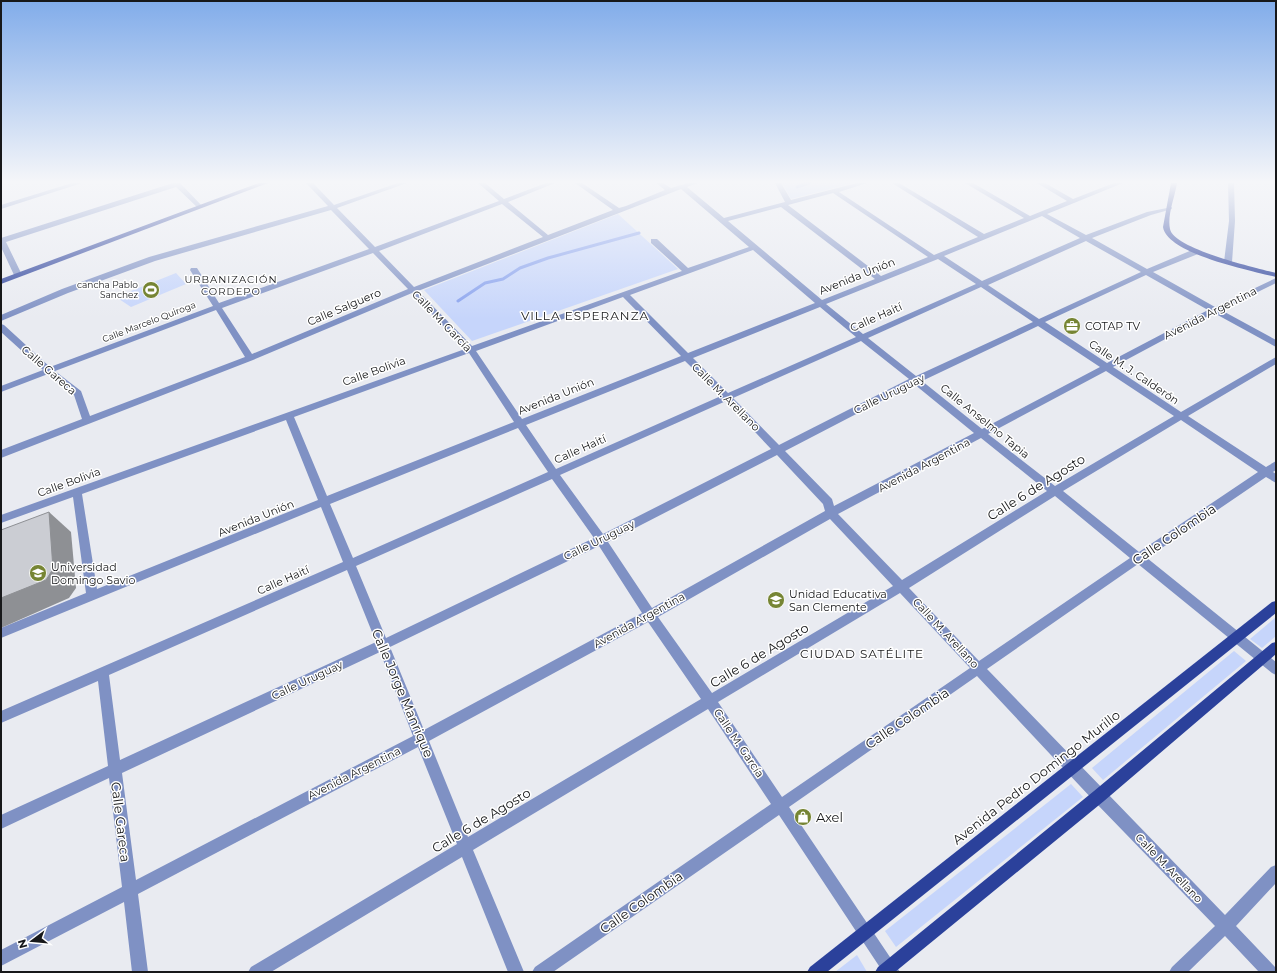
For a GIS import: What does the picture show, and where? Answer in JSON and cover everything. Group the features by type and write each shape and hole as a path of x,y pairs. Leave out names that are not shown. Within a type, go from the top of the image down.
{"main road":[{"path":"1,282 143,228"},
{"path":"1166,228 1167,232 1178,243 1195,252 1276,275"},
{"name":"Avenida Pedro Domingo Murillo","path":"815,972 1276,606"},
{"path":"888,970 1099,796 1276,647"}],"street":[{"path":"18,275 1,240 37,228"},
{"path":"1,318 65,291 152,259 258,228"},
{"name":"Calle M. García","path":"353,228 470,349 866,932 888,970"},
{"name":"Calle Marcelo Quiroga","path":"1,389 219,306 432,228"},
{"path":"536,228 547,237"},
{"name":"Calle Salguero","path":"1,454 250,358 412,290 570,228"},
{"name":"Calle Anselmo Tapia","path":"734,228 861,337 1276,669"},
{"path":"817,228 881,280"},
{"name":"Calle M. J. Calderón","path":"892,228 982,284 1180,416 1273,472"},
{"path":"970,228 984,237"},
{"name":"Avenida Unión","path":"1,633 685,356 881,280 1004,228"},
{"path":"1069,228 1276,344"},
{"name":"Calle Haití","path":"1,717 1110,228"},
{"path":"1228,262 1231,228"},
{"path":"654,241 688,272"},
{"name":"Calle Bolivia","path":"1,519 755,247"},
{"name":"Calle Uruguay","path":"1,822 382,645 601,540 915,380 1146,272 1195,252"},
{"path":"194,270 219,306 250,358"},
{"name":"Avenida Argentina","path":"1,958 422,738 650,614 831,513 1214,310 1276,280"},
{"name":"Calle M. Arellano","path":"624,294 828,502 831,513 902,586 1099,796 1270,972"},
{"name":"Calle Gareca","path":"1,327 49,371 78,393 86,420"},
{"name":"Calle 6 de Agosto","path":"256,972 902,586 1055,491 1180,416 1276,360"},
{"name":"Calle Jorge Manrique","path":"289,415 382,645 422,738 516,972"},
{"name":"Calle Colombia","path":"540,972 1138,558 1273,472"},
{"path":"77,492 92,596"},
{"name":"Calle Gareca","path":"103,673 140,972"},
{"path":"1178,972 1226,925 1276,872"}],"shaded area":[{"path":"581,228 634,228 678,269 472,341 424,290"},
{"name":"cancha Pablo Sanchez","path":"176,273 186,284 131,307 116,297"},
{"path":"1276,617 1276,636 1262,648 1250,639"},
{"path":"1234,651 1246,661 1103,780 1092,768"},
{"path":"1071,784 1083,797 896,947 885,931"},
{"path":"857,955 867,972 835,972"}],"building":[{"path":"49,512 53,569 46,580 1,598 1,530"}],"waterway":[{"path":"458,301 485,283 503,279 520,268 548,258 639,233"}],"place":[{"name":"cancha Pablo Sanchez","path":"151,290"},
{"name":"COTAP TV","path":"1072,326"},
{"name":"Universidad Domingo Savio","path":"38,573"},
{"name":"Unidad Educativa San Clemente","path":"776,600"},
{"name":"Axel","path":"803,817"}],"district":[{"name":"URBANIZACIÓN CORDEPO","path":"231,284"},
{"name":"VILLA ESPERANZA","path":"585,316"},
{"name":"CIUDAD SATÉLITE","path":"862,654"}]}
